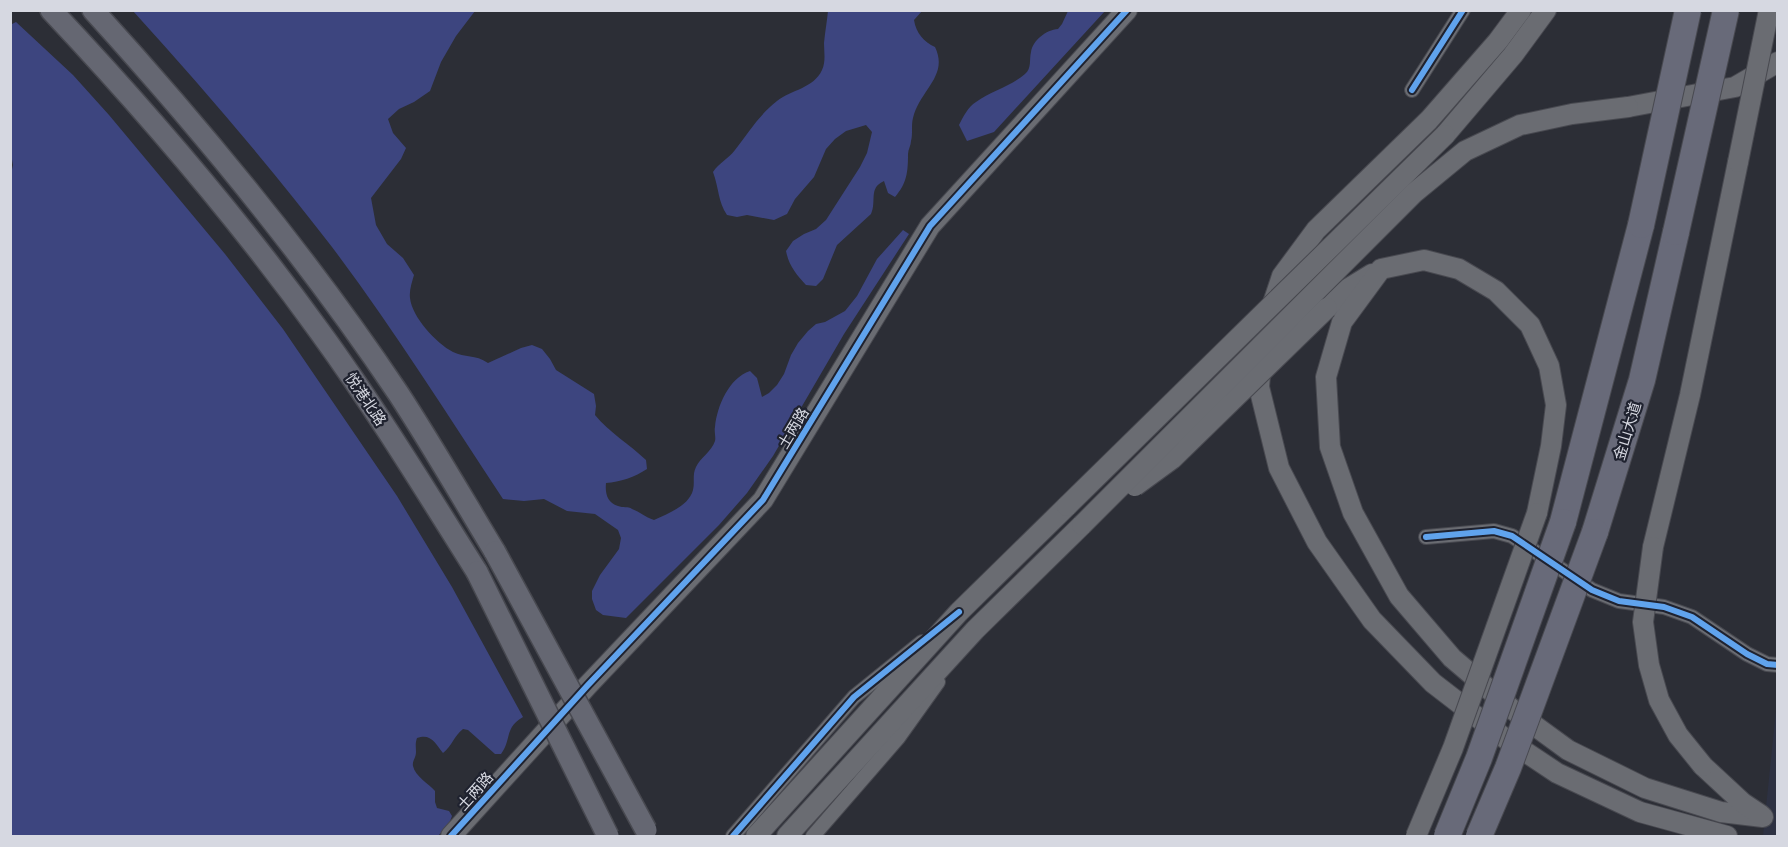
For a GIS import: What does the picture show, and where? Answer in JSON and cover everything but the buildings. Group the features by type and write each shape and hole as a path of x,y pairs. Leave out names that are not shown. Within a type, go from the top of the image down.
{"highway":[{"path":"1447,837 1479,758 1563,522 1641,225 1688,10"},
{"name":"金山大道","path":"1479,837 1508,768 1595,532 1642,380 1726,10"}],"main road":[{"name":"悦港北路","path":"51,10 178,149 320,331 375,411 477,572 608,837"},
{"name":"悦港北路","path":"93,10 198,128 276,224 399,394 495,552 648,833"},
{"name":"土两路","path":"451,837 588,685 763,500 930,226 1127,10"},
{"path":"1521,10 1498,41 1429,120 1316,230 1282,276 1264,330 1259,387 1280,468 1317,542 1372,620 1432,683 1503,737 1557,773 1640,812 1721,835"},
{"path":"756,837 959,612 1445,135 1513,55 1546,10"},
{"path":"1381,269 1342,322 1326,377 1330,447 1353,513 1399,596 1452,658 1512,709 1568,750 1645,788 1721,812 1763,817 1743,803 1703,766 1678,735 1659,700 1649,665 1643,622 1653,548 1690,395 1769,10"},
{"path":"787,837 975,630 1414,193 1465,151 1520,125 1735,87 1778,62"},
{"path":"1082,525 1172,459 1349,288 1381,269 1424,260 1459,269 1496,291 1530,325 1549,366 1556,405 1551,446 1537,513 1453,748 1416,837"}],"street":[{"path":"1412,90 1463,10"},
{"path":"1426,537 1494,531 1512,536 1592,590 1620,601 1664,607 1692,617 1747,654 1767,664 1778,665"},
{"path":"733,837 854,697 959,612"},
{"path":"813,837 898,738 975,630"}],"shaded area":[{"path":"133,11 475,11 456,36 441,62 430,91 399,109 388,119 393,133 406,148 401,159 371,198 376,225 387,244 403,258 414,275 410,295 415,313 432,336 446,348 457,354 479,358 488,363 532,345 542,349 556,370 594,394 595,415 646,460 647,469 642,472 627,479 606,483 608,497 614,505 630,508 654,520 677,509 691,496 695,470 713,445 718,410 730,386 750,371 757,378 762,397 769,393 784,374 791,355 808,331 816,324 825,322 845,311 857,296 877,259 903,230 909,234 844,334 773,456 747,493 719,525 626,618 603,615 596,610 592,591 600,575 619,549 621,538 618,530 595,514 567,511 544,499 524,501 503,499 398,340 332,247 235,127"},
{"path":"828,11 922,11 914,20 915,25 921,36 935,47 938,66 936,75 921,99 913,118 907,172 902,187 895,197 888,193 884,181 876,187 871,214 837,245 823,279 816,286 806,285 799,277 786,251 793,241 816,229 826,220 860,167 867,153 872,132 866,125 846,131 835,139 826,149 814,177 795,199 787,214 774,220 747,215 737,217 727,215 713,172 771,106 783,97 808,85 818,76 824,63"},
{"path":"1068,11 1105,11 994,132 967,141 959,125 968,109 982,98 1025,74 1029,67 1034,43 1045,34 1058,29"},
{"path":"16,22 73,75 109,115 225,254 283,329 397,496 452,587 523,717 513,725 501,754 495,754 468,730 463,729 443,753 429,738 417,738 414,770 435,791 437,808 449,811 452,816 449,824 438,836 11,836 10,178 13,165 10,149 10,25"},
{"path":"1777,701 1777,836 1763,836"}],"cycle path":[{"path":"451,836 588,685 763,500 930,226 1127,10"},
{"path":"1412,90 1463,10"},
{"path":"1426,537 1494,531 1512,536 1592,590 1619,601 1664,607 1692,617 1747,654 1767,664 1778,665"},
{"path":"733,836 854,697 959,612"}]}
